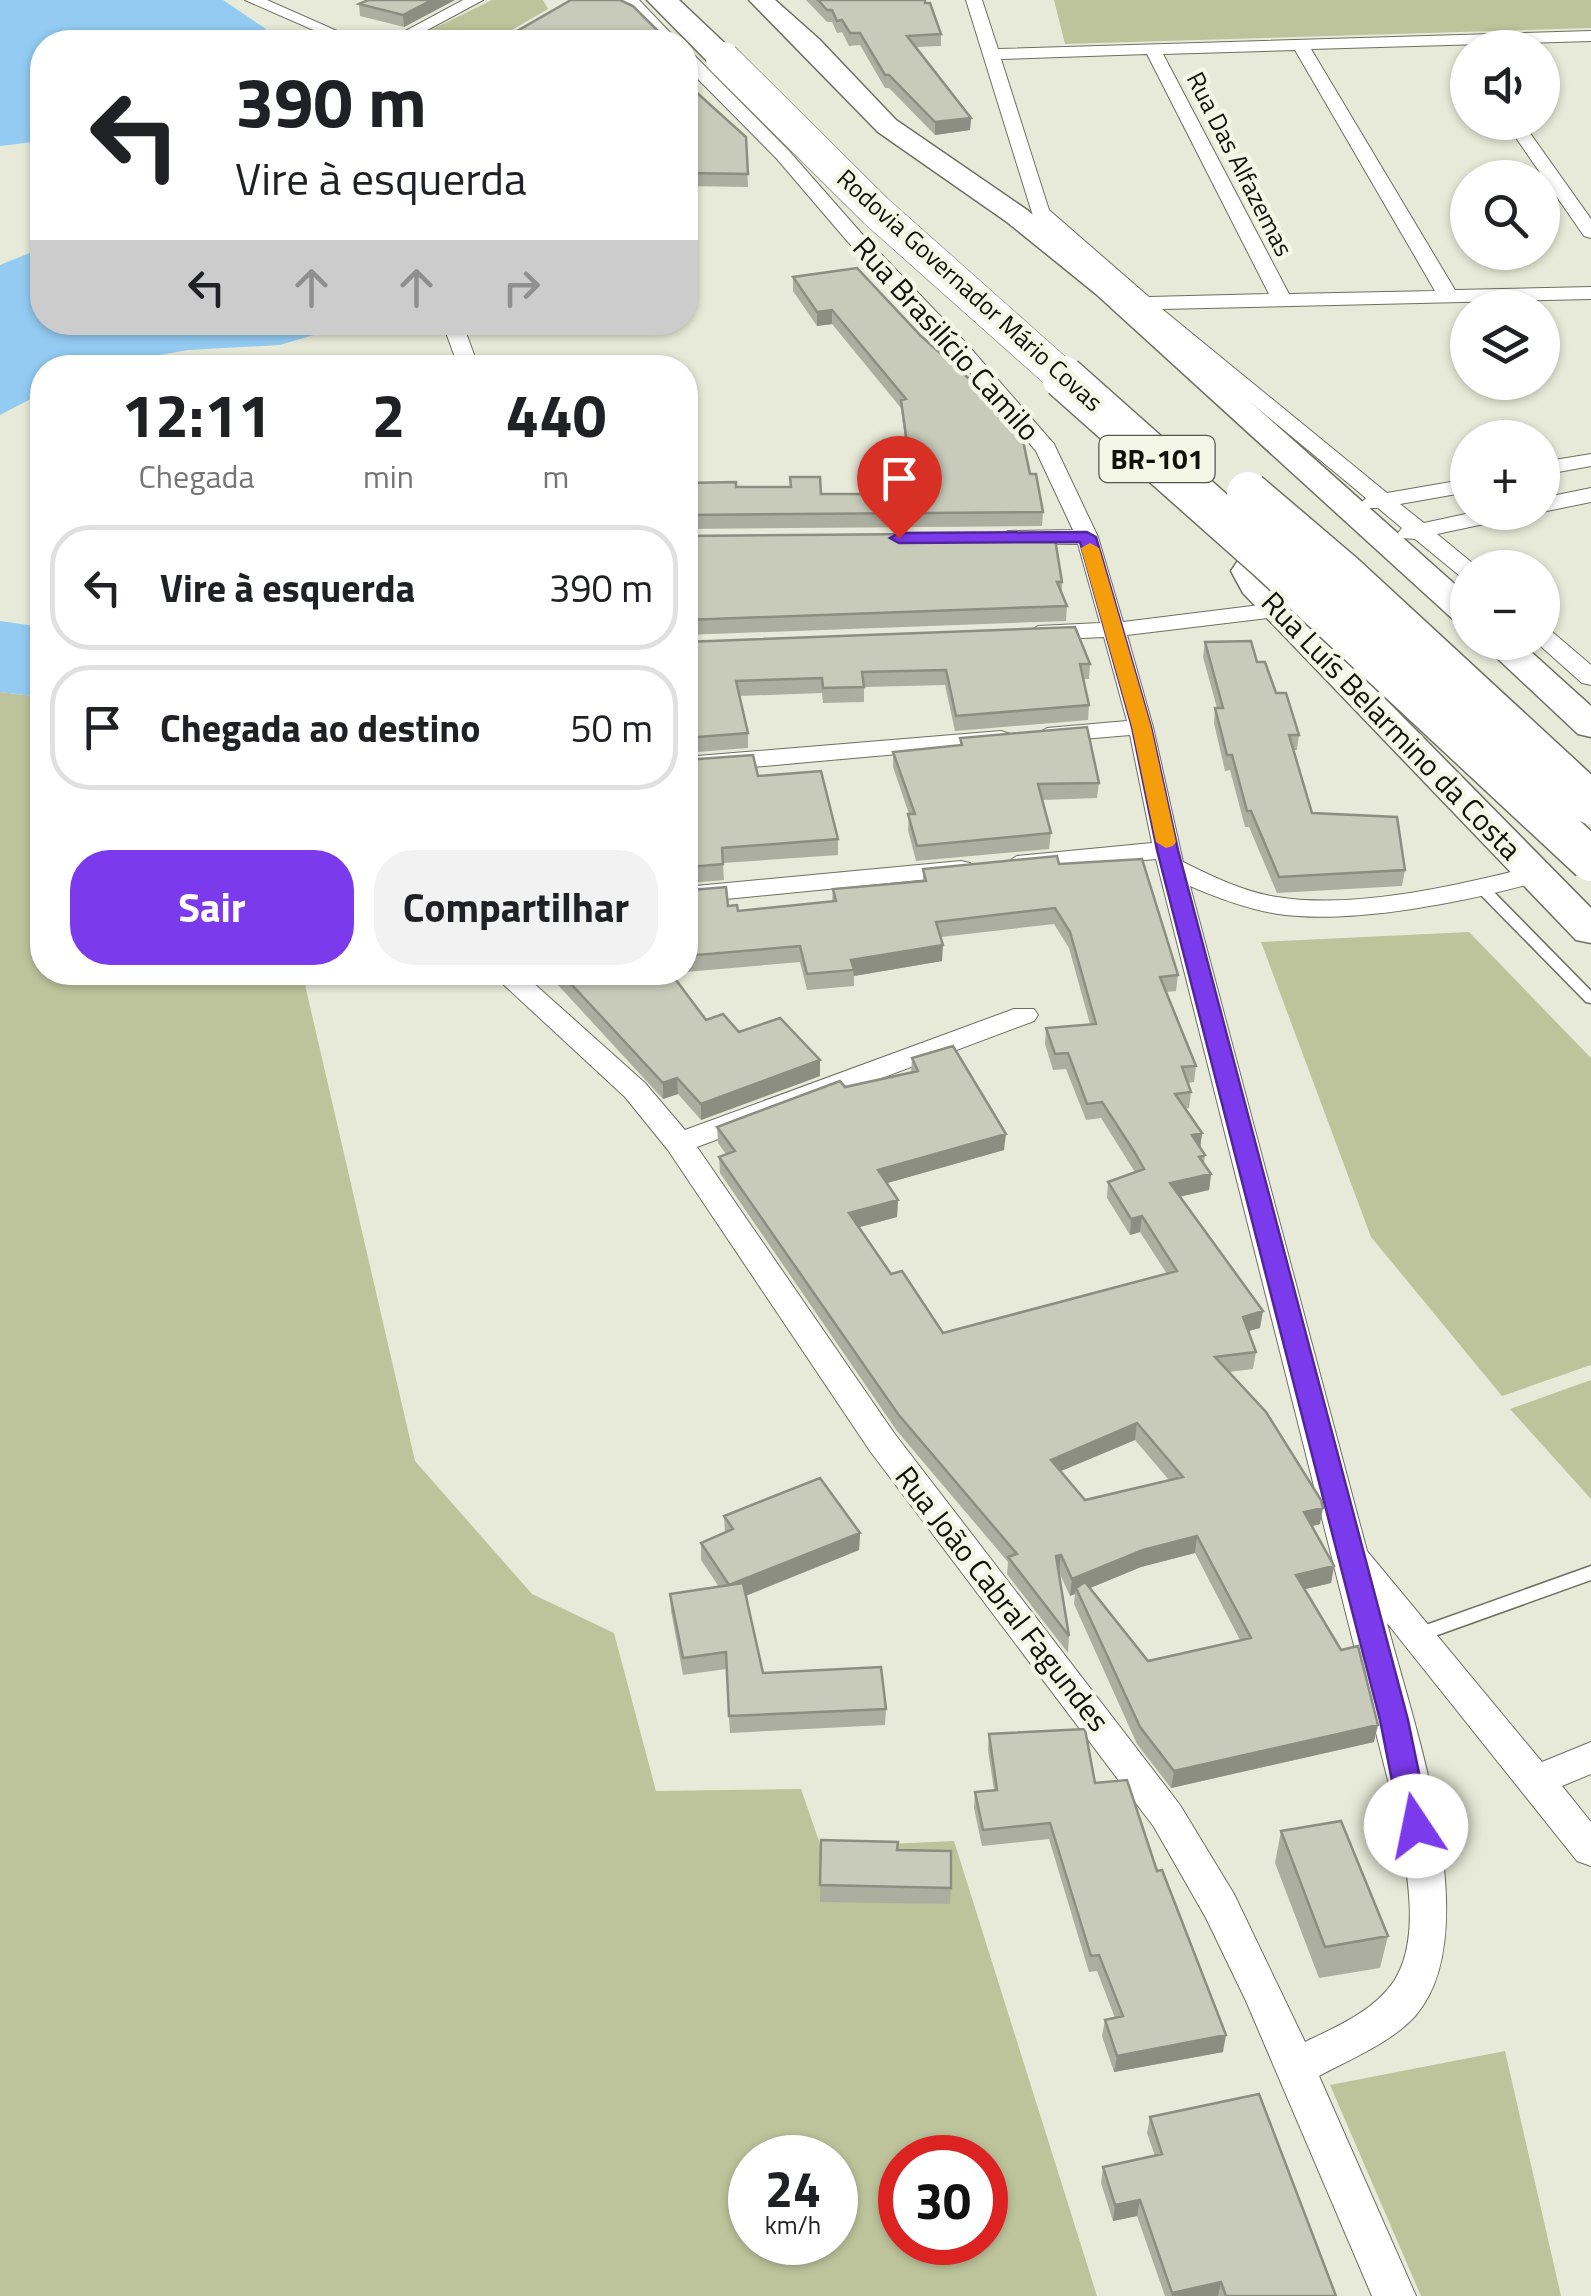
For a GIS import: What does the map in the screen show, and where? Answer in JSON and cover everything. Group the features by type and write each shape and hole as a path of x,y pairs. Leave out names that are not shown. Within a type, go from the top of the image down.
{"highway":[{"name":"Rodovia Governador Mário Covas","path":"662,0 694,30"},
{"name":"Rodovia Governador Mário Covas","path":"702,0 722,56 933,224 1343,574 1591,803"},
{"name":"Rodovia Governador Mário Covas","path":"698,34 876,211 1269,560 1591,860"}],"street":[{"path":"253,0 325,30"},
{"path":"416,30 475,0"},
{"path":"630,0 659,30"},
{"path":"761,0 810,44 887,126 1070,257 1450,599"},
{"path":"974,0 1040,212 1450,556"},
{"path":"1560,37 1591,36"},
{"path":"991,54 1450,40"},
{"path":"1300,45 1449,297"},
{"name":"Rua Das Alfazemas","path":"1154,50 1282,300"},
{"name":"Rua Brasilício Camilo","path":"722,56 783,156 1008,402 1046,450 1087,537 1142,727 1170,858 1394,1720 1424,1866 1424,1963 1409,1994 1380,2020 1295,2068"},
{"path":"1526,140 1591,232"},
{"path":"1144,303 1591,293"},
{"path":"1560,466 1591,460"},
{"path":"1350,507 1450,488"},
{"path":"1560,501 1591,495"},
{"path":"1382,538 1450,525"},
{"path":"993,538 1087,537"},
{"name":"Rua Luís Belarmino da Costa","path":"1382,538 1368,537 1253,563 1248,571 1255,586 1276,610 1591,931"},
{"path":"1015,634 1112,630 1276,610"},
{"path":"1560,651 1591,678"},
{"path":"1518,660 1591,726"},
{"path":"698,764 1142,727"},
{"path":"698,894 1170,858 1206,884 1276,906 1351,906 1484,890 1535,874"},
{"name":"Rua João Cabral Fagundes","path":"518,985 634,1090 679,1143 882,1442 1167,1816 1235,1937 1394,2296"},
{"path":"679,1143 1024,1015"},
{"path":"1350,1552 1591,1850"},
{"path":"1535,1781 1591,1757"}],"lane":[{"path":"1484,890 1591,999"},
{"path":"1418,1636 1591,1573"}],"green space":[{"path":"492,0 543,0 548,9 512,30 431,30"},
{"path":"1054,0 1591,0 1591,28 1065,44"},
{"path":"0,692 30,696 30,985 305,985 415,1461 532,1594 614,1633 656,1791 801,1789 821,1847 954,1841 1097,2296 0,2296"},
{"path":"1469,932 1591,1058 1591,1365 1502,1396 1371,1237 1261,942"},
{"path":"1591,1380 1591,1499 1510,1409"},
{"path":"1505,2051 1561,2296 1421,2296 1330,2085"}],"water":[{"path":"0,0 223,0 266,29 30,30 30,142 0,146"},
{"path":"30,253 30,335 314,335 280,345 159,355 30,355 30,399 0,415 0,265"},
{"path":"0,621 30,625 30,696 0,692"}],"building":[{"path":"368,0 432,0 403,15 359,4"},
{"path":"571,0 620,0 633,6 657,30 519,30"},
{"path":"818,0 930,3 941,34 907,36 971,118 935,122 885,75 860,33 850,33 842,20 837,21 832,10"},
{"path":"698,94 746,137 748,174 698,173"},
{"path":"857,268 921,336 993,400 1021,431 1030,474 1036,474 1043,512 698,515 698,483 791,487 790,477 820,477 821,494 878,494 878,486 913,486 901,400 906,399 832,310 817,312 793,277"},
{"path":"1047,533 1048,539 1055,539 1062,582 1057,582 1067,606 698,620 698,536"},
{"path":"1075,627 1090,664 1080,664 1089,705 956,716 946,670 862,672 864,687 823,688 822,678 736,681 748,733 698,737 698,642"},
{"path":"1251,641 1257,662 1265,662 1276,693 1286,693 1299,735 1289,735 1312,813 1397,817 1405,870 1279,877 1251,811 1247,811 1232,755 1227,755 1215,708 1223,708 1205,642"},
{"path":"1087,727 1099,783 1038,784 1051,833 917,846 908,814 915,814 893,752 962,745 960,738"},
{"path":"753,755 758,776 821,771 838,839 722,848 723,864 698,866 698,759"},
{"path":"1057,856 1059,864 1142,859 1178,975 1160,977 1196,1066 1182,1067 1191,1092 1175,1094 1202,1133 1192,1135 1205,1155 1199,1157 1211,1174 1170,1183 1263,1311 1243,1317 1256,1352 1215,1357 1266,1412 1321,1500 1323,1508 1304,1512 1334,1566 1296,1575 1341,1650 1358,1646 1378,1725 1174,1771 1140,1727 1076,1588 1085,1582 1148,1661 1251,1638 1197,1536 1143,1550 1072,1579 1061,1555 1056,1556 1069,1636 1008,1557 1017,1554 898,1414 719,1157 735,1151 717,1127 840,1081 845,1087 918,1071 912,1058 953,1046 1006,1134 878,1170 898,1200 849,1213 891,1274 902,1271 943,1333 1177,1271 1142,1216 1131,1219 1108,1182 1144,1169 1102,1102 1087,1104 1068,1053 1055,1054 1046,1028 1096,1024 1070,932 1055,908 936,922 943,945 851,960 854,970 807,974 800,946 698,955 698,889 726,887 728,906 737,905 738,911 836,901 833,889 926,881 923,869","holes":["1137,1423 1183,1477 1085,1500 1051,1460"]},
{"path":"572,985 680,985 706,1020 723,1014 739,1032 780,1018 820,1060 701,1104 677,1078 663,1083"},
{"path":"820,1478 860,1533 729,1585 701,1543 733,1529 724,1516"},
{"path":"743,1583 763,1673 881,1667 886,1709 729,1716 726,1652 683,1658 670,1594"},
{"path":"1085,1729 1095,1783 1127,1780 1157,1871 1162,1870 1226,2035 1117,2056 1105,2020 1123,2016 1099,1955 1091,1956 1050,1823 983,1830 975,1792 997,1790 989,1734"},
{"path":"1341,1821 1388,1936 1325,1947 1281,1831"},
{"path":"821,1840 898,1842 897,1850 951,1851 951,1888 820,1885"},
{"path":"1259,2094 1336,2296 1226,2296 1221,2282 1172,2293 1140,2200 1115,2205 1103,2167 1162,2154 1150,2117"}],"slow traffic":[{"path":"1090,548 1142,727 1166,842"}],"route":[{"path":"899,538 1087,537 1142,727 1168,850 1394,1720 1416,1826"}]}
